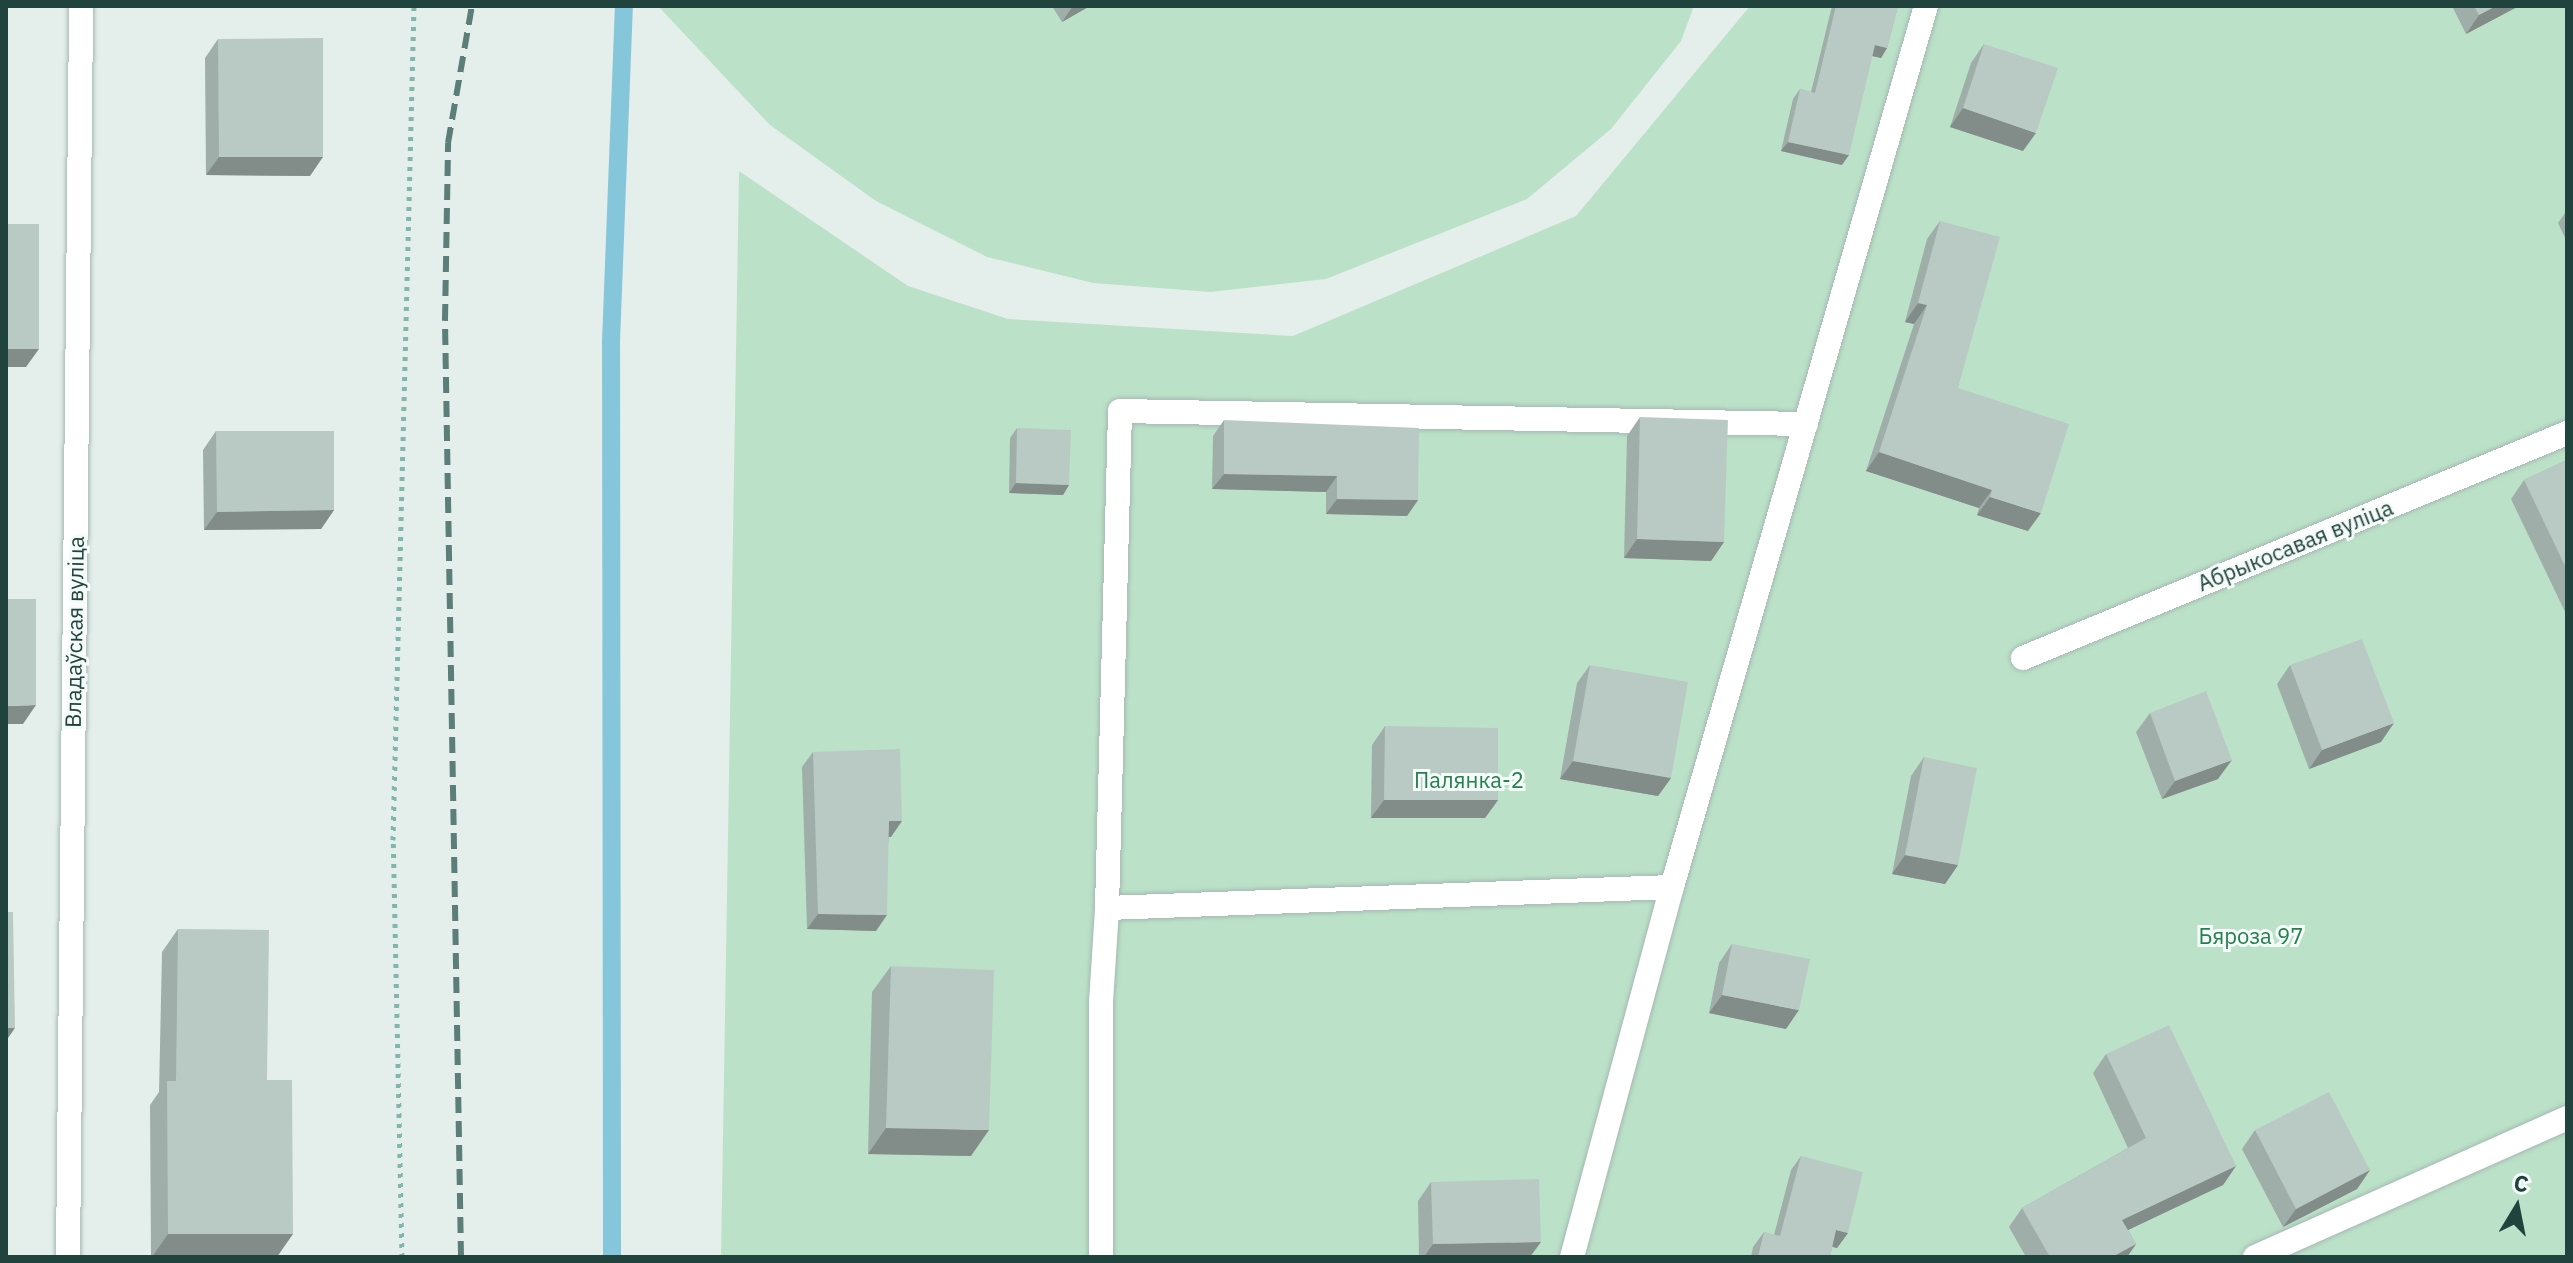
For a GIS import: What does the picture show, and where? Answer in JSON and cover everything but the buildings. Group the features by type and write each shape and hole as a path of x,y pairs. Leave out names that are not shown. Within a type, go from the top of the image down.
{"street":[{"name":"Владаўская вуліца","path":"68,1257 81,6"},
{"path":"1572,1257 1672,887 1926,6"},
{"path":"1101,1257 1101,1002 1107,908 1120,411 1806,424"},
{"name":"Абрыкосавая вуліца","path":"2023,658 2567,433"},
{"path":"1107,908 1672,887"},
{"path":"2255,1257 2567,1118"}],"path":[{"path":"402,1257 393,840 414,6"}],"green space":[{"path":"658,6 1694,6 1681,41 1611,129 1527,199 1326,279 1211,292 1093,283 987,257 876,201 770,125"},
{"name":"Палянка-2","path":"1750,6 2567,6 2567,1257 721,1257 739,171 908,286 1008,319 1293,336 1576,216"}],"waterway":[{"path":"612,1257 611,342 624,6"}],"railway":[{"path":"461,1257 445,320 448,143 472,6"}],"park label":[{"name":"Бяроза 97","path":"2251,936"}]}
